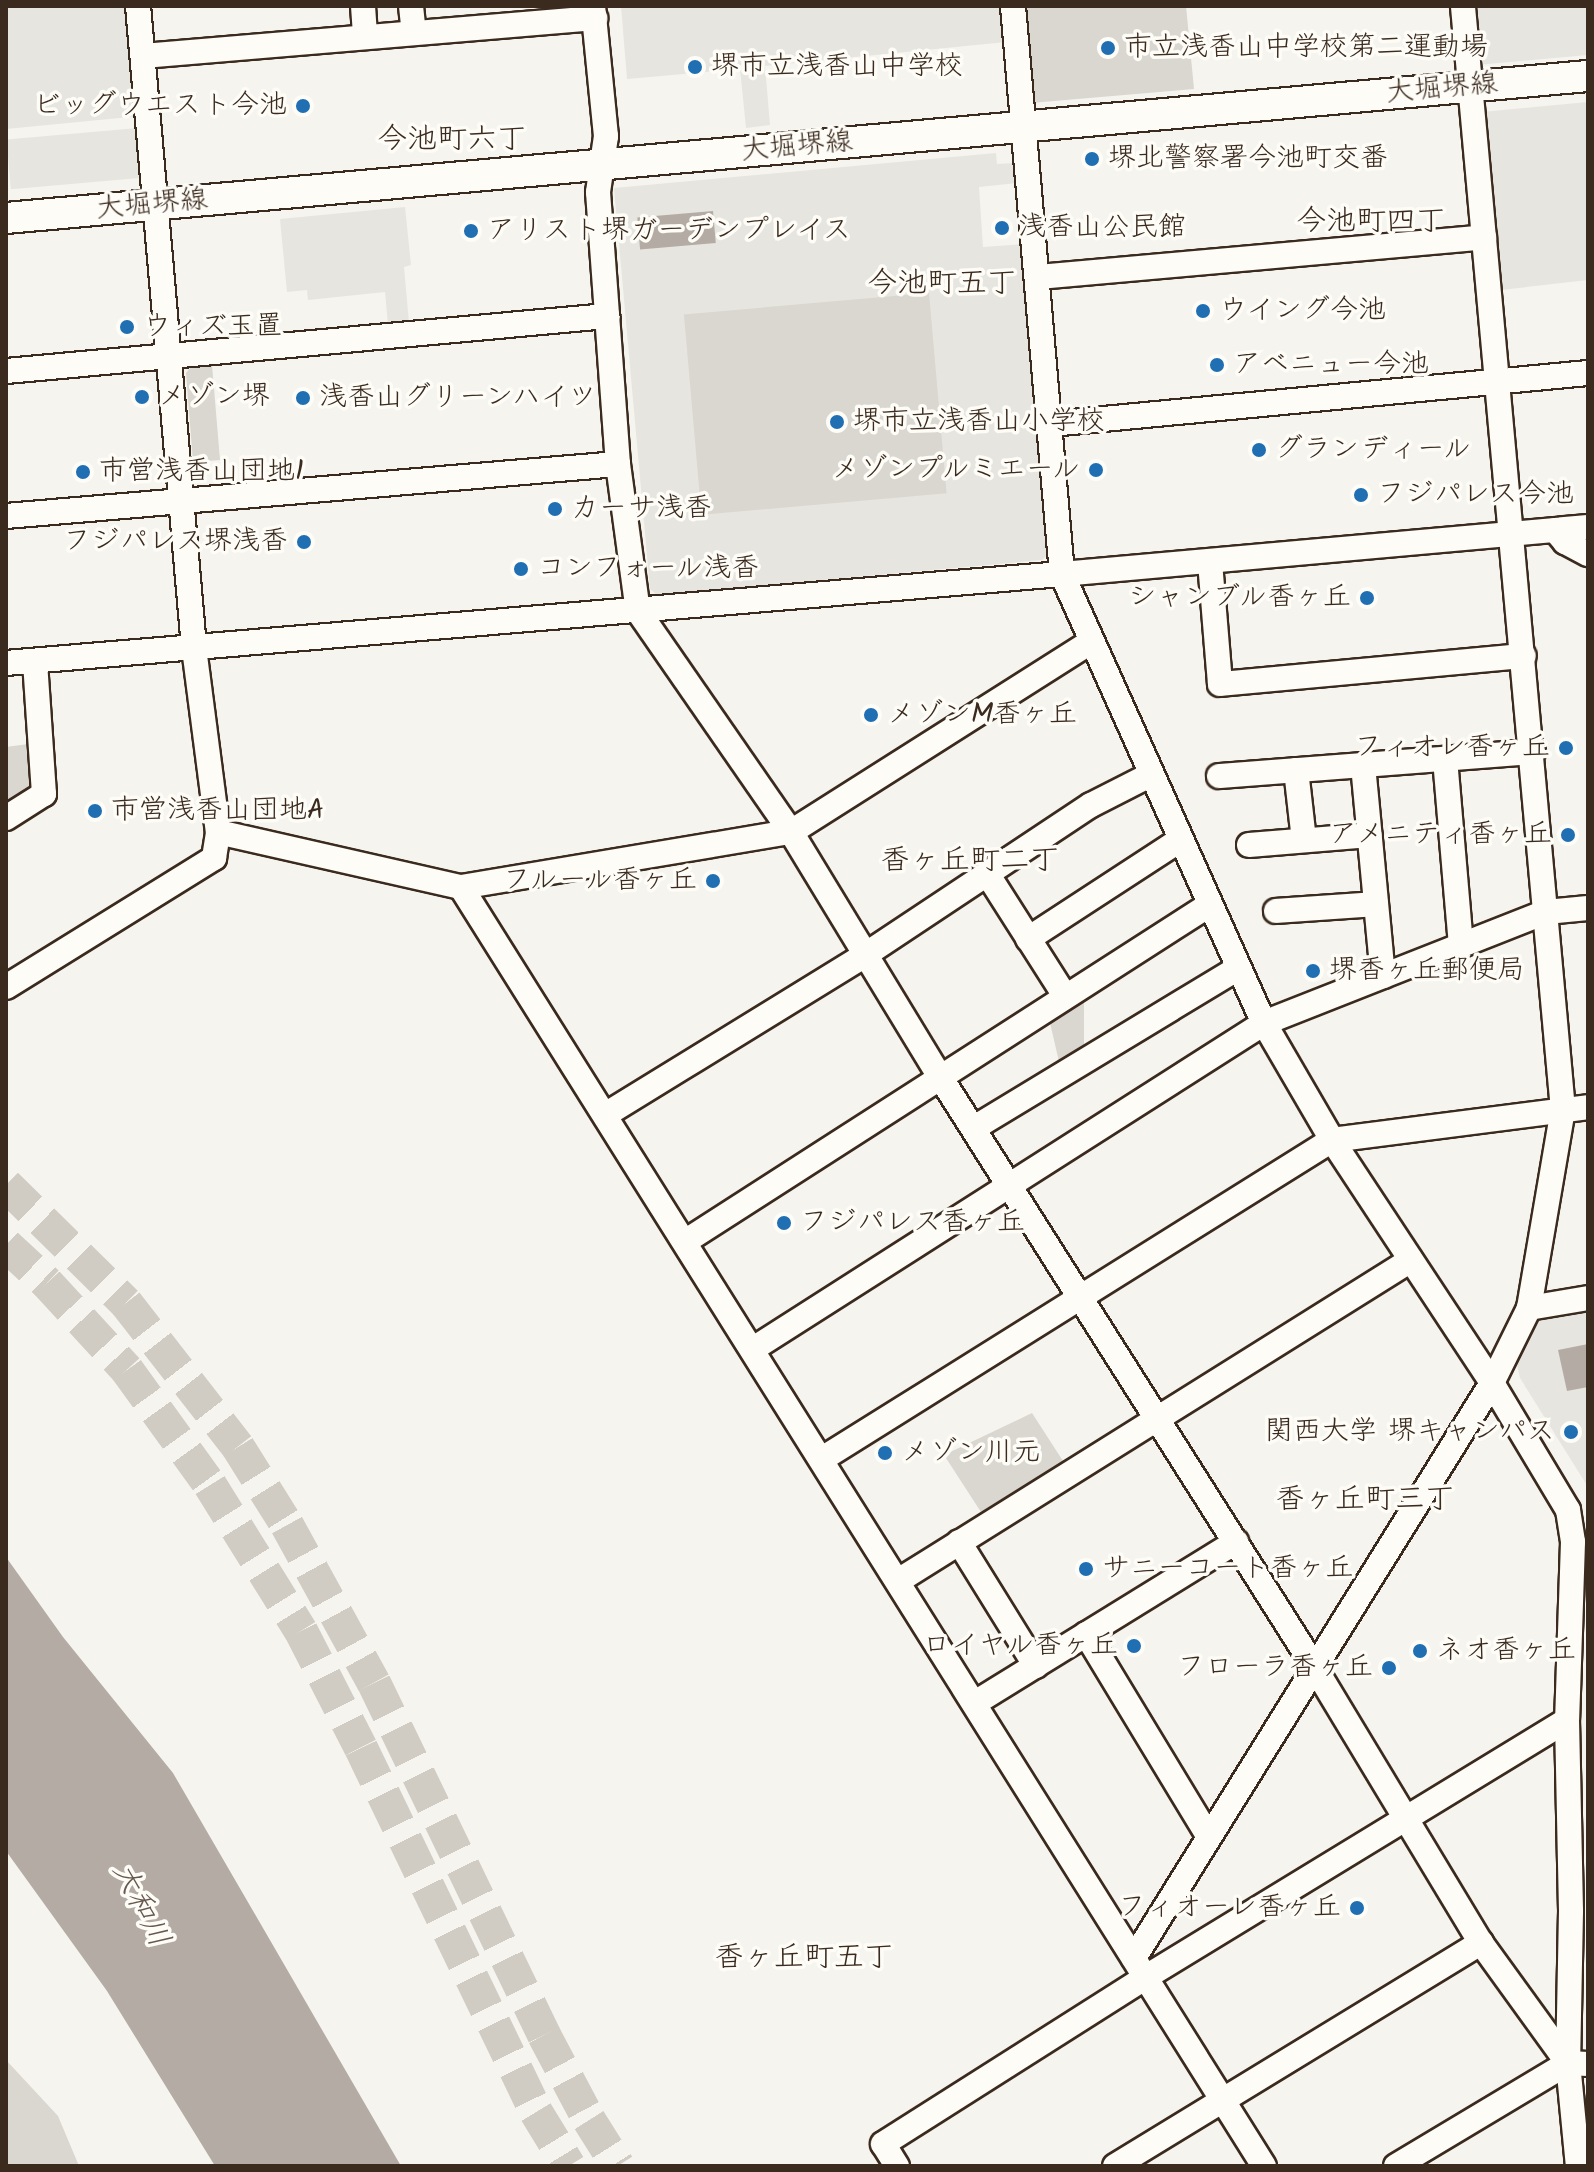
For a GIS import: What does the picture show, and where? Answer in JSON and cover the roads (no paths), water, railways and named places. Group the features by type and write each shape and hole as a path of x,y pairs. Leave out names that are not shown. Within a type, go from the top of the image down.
{"main road":[{"name":"大堀堺線","path":"6,218 1588,76"}],"street":[{"path":"6,987 214,858 218,832 194,648 184,499 138,6"},
{"path":"363,6 365,37"},
{"path":"411,6 414,33"},
{"path":"1013,6 1039,277 1062,574 1264,1023 1332,1140 1492,1383 1568,1510 1573,1542 1567,1720 1579,1912 1578,2166"},
{"path":"1140,1967 1209,1837 1492,1383 1529,1308 1563,1110 1533,752 1463,6"},
{"path":"143,56 414,33 594,12 606,136 598,192 607,316 618,464 638,611 791,832 939,1075 1315,1668 1481,1943 1578,2064"},
{"path":"1039,277 1484,237"},
{"path":"6,371 607,316"},
{"path":"1051,424 1588,373"},
{"path":"6,516 618,464"},
{"path":"6,663 1210,562 1588,527"},
{"path":"1555,530 1565,542 1588,554"},
{"path":"1210,562 1220,684 1524,656"},
{"path":"218,832 461,887 791,832 1090,642"},
{"path":"6,818 44,794 35,661"},
{"path":"1219,776 1533,752"},
{"path":"1445,759 1461,945"},
{"path":"1363,765 1383,976"},
{"path":"1296,770 1304,840"},
{"path":"605,1115 865,955 1091,805 1150,775"},
{"path":"1249,845 1370,835"},
{"path":"1028,939 1180,840"},
{"path":"988,875 1065,996"},
{"path":"461,887 1264,2166"},
{"path":"1276,911 1376,904"},
{"path":"686,1241 939,1075 1209,905"},
{"path":"753,1349 1264,1023 1546,912 1588,908"},
{"path":"974,1128 1238,968"},
{"path":"822,1459 1332,1140 1588,1107"},
{"path":"898,1581 1411,1260"},
{"path":"1529,1308 1588,1298"},
{"path":"959,1542 1036,1666"},
{"path":"975,1703 1236,1542"},
{"path":"1086,1634 1209,1837"},
{"path":"897,2166 883,2144 1140,1967 1406,1820 1567,1720"},
{"path":"1115,2166 1481,1943"},
{"path":"1396,2166 1578,2064"}],"water":[{"path":"713,211 716,243 640,250 637,218"},
{"path":"1588,1344 1588,1387 1567,1391 1558,1350"},
{"name":"大和川","path":"6,1557 63,1637 173,1773 401,2166 215,2166 107,1991 6,1851"}],"tunnel":[{"path":"6,1185 126,1303 238,1447 287,1525 374,1683 544,2035 589,2120 618,2166"},
{"path":"6,1245 47,1283 127,1370 210,1485 301,1631 361,1748 536,2112 569,2166"}],"place":[{"name":"市立浅香山中学校第二運動場","path":"1108,48"},
{"name":"堺市立浅香山中学校","path":"695,67"},
{"name":"ビッグウエスト今池","path":"303,106"},
{"name":"堺北警察署今池町交番","path":"1092,159"},
{"name":"浅香山公民館","path":"1002,228"},
{"name":"アリスト堺ガーデンプレイス","path":"471,231"},
{"name":"ウイング今池","path":"1203,311"},
{"name":"ウィズ玉置","path":"127,327"},
{"name":"アベニュー今池","path":"1217,365"},
{"name":"メゾン堺","path":"142,397"},
{"name":"浅香山グリーンハイツ","path":"303,398"},
{"name":"堺市立浅香山小学校","path":"837,422"},
{"name":"グランディール","path":"1259,450"},
{"name":"メゾンプルミエール","path":"1096,470"},
{"name":"市営浅香山団地1","path":"83,472"},
{"name":"フジパレス今池","path":"1361,495"},
{"name":"カーサ浅香","path":"555,509"},
{"name":"フジパレス堺浅香","path":"304,542"},
{"name":"コンフォール浅香","path":"521,569"},
{"name":"シャンブル香ヶ丘","path":"1367,598"},
{"name":"メゾンM香ヶ丘","path":"871,715"},
{"name":"フィオレ香ヶ丘","path":"1566,748"},
{"name":"市営浅香山団地A","path":"95,811"},
{"name":"アメニティ香ヶ丘","path":"1568,835"},
{"name":"フルール香ヶ丘","path":"713,881"},
{"name":"堺香ヶ丘郵便局","path":"1313,971"},
{"name":"フジパレス香ヶ丘","path":"784,1223"},
{"name":"関西大学 堺キャンパス","path":"1571,1432"},
{"name":"メゾン川元","path":"885,1453"},
{"name":"サニーコート香ヶ丘","path":"1086,1569"},
{"name":"ロイヤル香ヶ丘","path":"1134,1646"},
{"name":"ネオ香ヶ丘","path":"1420,1651"},
{"name":"フローラ香ヶ丘","path":"1389,1668"},
{"name":"フィオーレ香ヶ丘","path":"1357,1908"}],"district":[{"name":"今池町六丁","path":"452,140"},
{"name":"今池町四丁","path":"1371,222"},
{"name":"今池町五丁","path":"942,284"},
{"name":"香ヶ丘町二丁","path":"970,861"},
{"name":"香ヶ丘町三丁","path":"1365,1500"},
{"name":"香ヶ丘町五丁","path":"804,1958"}]}
